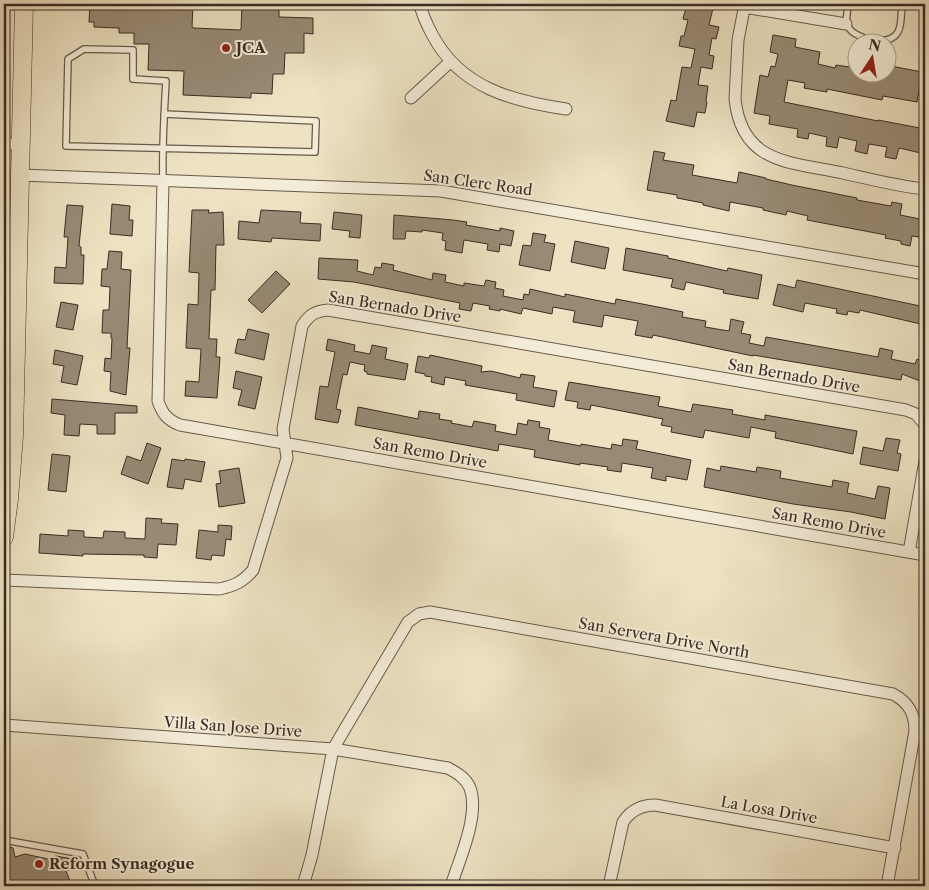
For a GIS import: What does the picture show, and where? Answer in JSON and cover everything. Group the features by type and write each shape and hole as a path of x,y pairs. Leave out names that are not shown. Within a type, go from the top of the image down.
{"main road":[{"path":"4,537 8,472 10,294 20,175 12,144 24,4"}],"street":[{"path":"420,4 425,20 437,44 450,62 474,80 507,97 566,109"},
{"path":"846,24 745,6 738,40 735,99 743,132 760,149 784,162 925,189"},
{"path":"411,98 450,62"},
{"name":"San Clerc Road","path":"20,175 441,191 925,274"},
{"name":"San Remo Drive","path":"163,181 158,401 162,412 170,421 180,425 925,555"},
{"name":"San Bernado Drive","path":"4,580 219,589 233,586 245,579 253,570 288,458 283,429 302,326 307,317 317,311 328,310 906,410 916,414 925,425"},
{"path":"910,552 925,461"},
{"name":"San Servera Drive North","path":"333,749 408,622 419,614 430,612 787,674 893,694 902,699 912,710 915,730 894,848"},
{"name":"Villa San Jose Drive","path":"4,725 333,749 448,768 458,773 470,787 474,801 467,836 451,886"},
{"path":"302,886 312,855 333,749"},
{"name":"La Losa Drive","path":"610,886 624,822 627,816 644,805 655,805 894,848"},
{"path":"888,886 894,848"}],"lane":[{"path":"848,4 846,24 853,32 875,40 886,40 893,37 899,31 902,4"},
{"path":"163,181 163,147 164,114 166,81 133,79 133,50 84,49 68,59 66,146 163,147 315,152 316,120 164,114"},
{"path":"4,840 83,854 95,886"}],"building":[{"name":"JCA","path":"90,4 193,4 192,27 240,30 242,4 279,4 279,17 313,18 313,34 304,33 304,53 285,53 284,74 273,74 272,94 251,93 251,98 183,95 184,71 148,70 149,44 134,44 134,33 119,33 119,28 94,27 94,22 89,22"},
{"path":"687,4 714,4 709,25 719,27 716,39 712,38 709,55 714,56 712,69 701,67 698,85 708,86 707,102 705,113 697,112 694,127 666,121 671,100 676,101 682,67 691,68 695,49 679,46 688,20 683,19"},
{"path":"773,35 796,39 795,47 820,52 818,64 835,68 836,65 846,66 846,82 896,82 896,67 922,72 917,102 883,96 882,100 827,89 827,92 804,88 805,83 788,80 784,102 925,129 925,154 899,148 896,159 885,157 887,147 869,144 867,154 855,151 857,141 839,137 837,148 826,146 827,137 809,133 808,139 797,137 798,129 769,124 770,116 754,113 760,75 768,77 771,66 775,67 778,54 770,52"},
{"path":"654,151 665,153 663,160 694,165 692,175 737,183 739,172 857,198 857,200 891,206 892,202 902,204 900,215 925,220 925,238 912,236 910,246 901,244 901,241 885,238 886,235 807,220 808,216 787,211 786,215 763,210 763,208 730,202 729,211 677,198 677,195 647,190"},
{"path":"112,204 130,206 129,220 133,220 132,236 110,234"},
{"path":"67,205 83,206 79,246 81,247 81,255 84,255 83,284 54,283 55,267 66,268 68,237 64,237"},
{"path":"192,210 209,210 208,213 223,212 224,245 216,245 215,290 211,290 209,339 217,339 216,357 220,357 217,398 185,396 186,381 199,382 201,349 186,348 188,304 198,305 199,273 189,272"},
{"path":"261,210 301,212 300,223 321,224 320,241 272,238 271,242 238,239 239,221 259,223"},
{"path":"334,212 362,215 360,238 349,237 350,231 332,229"},
{"path":"394,215 453,220 467,222 466,225 500,231 500,228 514,231 511,246 500,244 499,252 487,250 488,244 464,240 462,253 445,250 446,241 442,240 443,233 422,230 422,232 406,231 405,239 393,239"},
{"path":"533,233 546,235 544,242 555,244 550,271 519,265 523,245 531,246"},
{"path":"575,241 609,248 605,269 571,262"},
{"path":"626,248 668,256 668,258 727,271 728,268 762,275 758,299 723,293 724,290 686,282 684,290 671,287 673,279 623,270"},
{"path":"109,251 122,252 121,269 131,270 127,348 130,348 126,395 110,391 111,372 104,371 105,358 111,359 112,338 111,333 102,333 103,310 109,310 110,287 101,286 102,269 107,269"},
{"path":"319,258 358,260 357,271 373,275 375,267 381,268 382,263 394,265 393,270 432,280 433,273 446,275 445,282 464,286 464,283 484,286 486,280 496,282 495,288 504,290 503,296 523,300 524,294 529,295 530,289 565,297 565,294 615,304 616,299 683,312 682,317 706,321 705,327 729,331 731,319 744,322 741,333 751,335 749,343 764,346 766,337 878,357 880,348 893,351 891,359 915,364 917,359 925,363 925,383 902,374 901,380 753,356 653,335 652,338 635,335 638,321 604,315 602,327 573,322 575,311 553,307 552,314 523,308 521,314 500,309 500,311 489,309 490,306 473,303 471,311 459,309 460,303 354,282 318,279"},
{"path":"276,271 290,284 262,313 248,300"},
{"path":"797,280 925,307 925,325 860,310 859,313 848,311 847,315 836,313 837,309 805,303 803,312 773,305 778,284 795,288"},
{"path":"61,302 78,305 73,330 56,327"},
{"path":"248,329 269,334 264,360 235,353 238,339 245,340"},
{"path":"328,339 355,345 354,351 370,354 372,345 387,348 385,359 408,364 405,380 367,374 364,371 365,365 350,362 347,375 343,374 336,409 341,410 338,423 315,419 320,386 328,387 335,352 326,350"},
{"path":"55,350 83,356 77,385 61,382 64,366 53,364"},
{"path":"430,355 482,366 481,372 491,371 520,378 521,374 535,376 533,387 557,391 554,407 516,400 517,394 465,385 466,381 445,377 444,385 431,382 432,377 415,372 418,356 429,358"},
{"path":"236,371 262,377 255,409 238,405 242,390 233,388"},
{"path":"569,382 660,397 658,406 691,412 693,404 733,410 732,414 765,420 765,415 857,431 853,454 775,438 776,432 751,427 749,438 705,430 703,438 671,432 672,427 661,425 663,419 591,405 590,410 577,408 578,402 565,400"},
{"path":"52,399 137,406 137,413 115,413 115,434 97,434 97,425 80,424 79,436 64,435 65,415 51,413"},
{"path":"358,407 418,419 419,411 440,414 439,419 452,421 451,423 472,427 474,421 496,425 495,431 516,435 518,423 527,425 528,420 540,422 539,427 550,429 548,440 611,449 612,444 622,446 623,439 638,441 636,449 691,460 687,480 666,476 666,481 651,478 653,468 622,463 621,472 607,470 608,467 580,463 580,465 534,457 535,450 499,444 498,451 355,425"},
{"path":"886,438 900,440 897,453 901,454 898,471 860,464 863,447 883,451"},
{"path":"147,443 161,448 148,484 121,474 127,456 141,461"},
{"path":"52,454 70,456 66,492 48,490"},
{"path":"172,459 205,462 201,482 185,479 183,489 167,487"},
{"path":"721,466 756,472 757,467 781,471 780,478 832,487 833,480 849,483 847,493 875,499 878,486 890,488 885,519 704,487 707,468 720,471"},
{"path":"239,468 245,503 219,507 216,484 221,483 219,471"},
{"path":"146,518 162,519 161,523 178,524 176,545 158,544 157,558 144,557 144,555 83,554 83,556 39,553 40,534 68,536 68,530 84,531 84,537 103,538 104,531 125,532 125,538 145,539"},
{"path":"218,525 232,526 231,540 226,539 224,556 212,555 211,560 196,558 199,530 218,532"},
{"name":"Reform Synagogue","path":"4,846 13,848 15,857 25,854 48,859 56,856 72,859 75,868 66,871 72,886 4,886"}],"place":[{"name":"JCA","path":"226,48"},
{"name":"Reform Synagogue","path":"39,864"}]}
